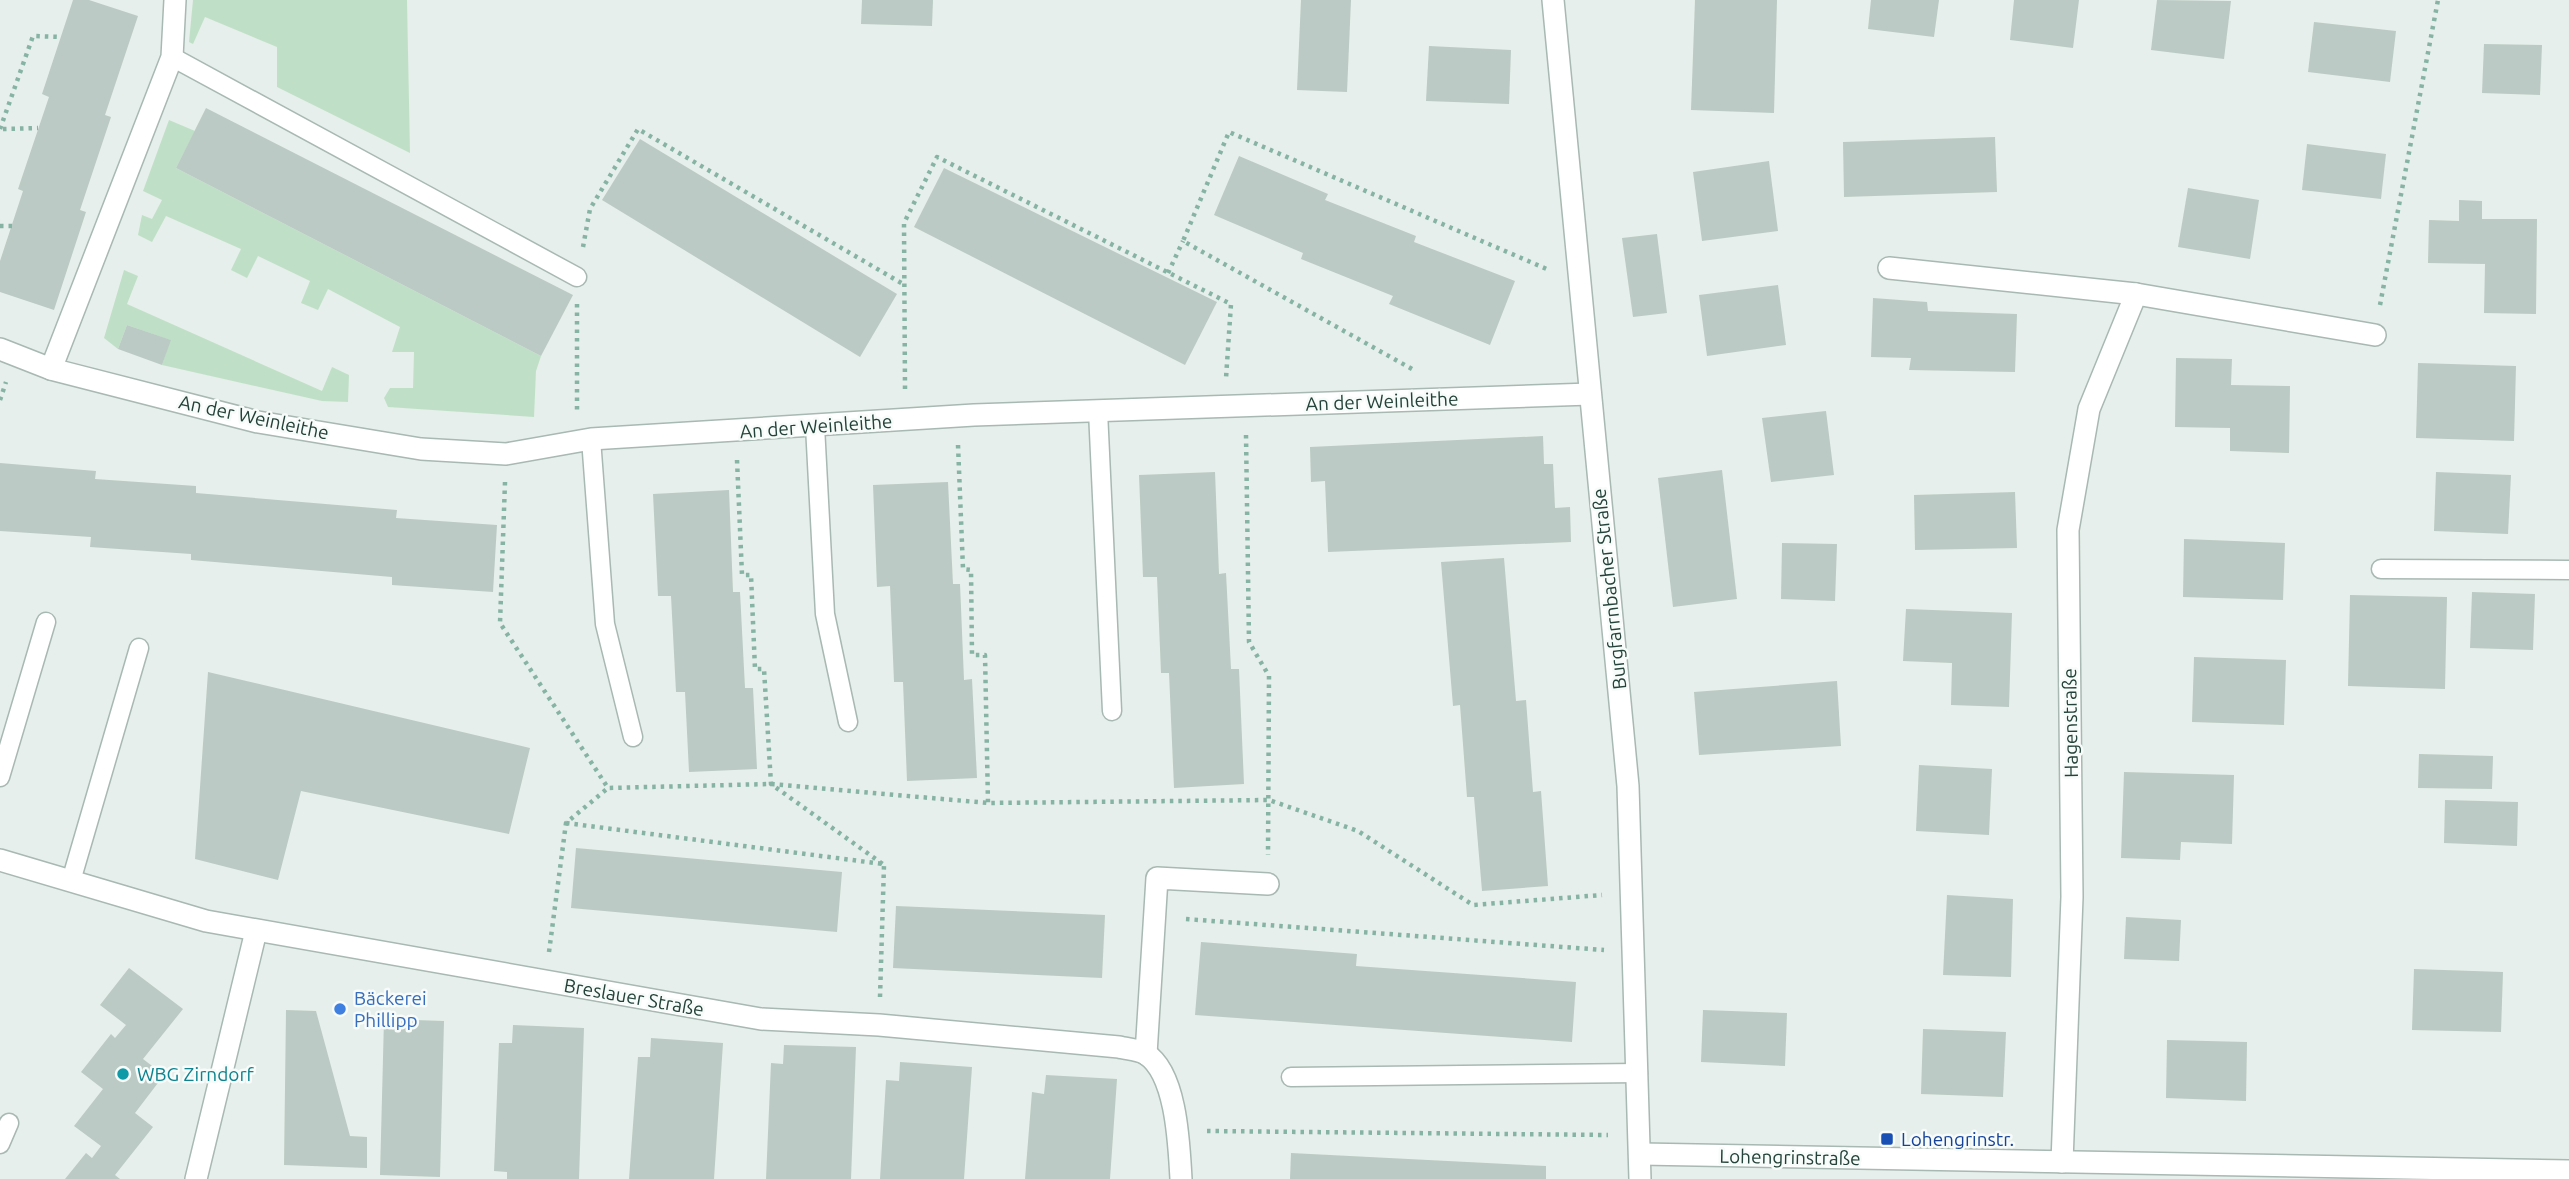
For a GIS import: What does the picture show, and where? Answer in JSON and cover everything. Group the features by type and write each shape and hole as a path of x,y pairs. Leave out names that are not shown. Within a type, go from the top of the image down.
{"street":[{"path":"51,369 172,57 175,0"},
{"name":"Burgfarrnbacher Straße","path":"1552,0 1628,786 1640,1179"},
{"path":"1889,268 2136,295 2375,335"},
{"name":"Hagenstraße","path":"2062,1162 2072,897 2068,530 2090,410 2136,295"},
{"name":"An der Weinleithe","path":"0,349 51,369 258,422 421,449 506,454 584,440 957,417 1590,394"},
{"name":"Breslauer Straße","path":"0,860 206,921 761,1019 946,1031 1119,1047 1146,1054"},
{"path":"1181,1179 1178,1130 1167,1083 1146,1054 1157,878 1268,884"},
{"path":"196,1179 256,931"},
{"name":"Lohengrinstraße","path":"1641,1145 2316,1173 2569,1171"}],"lane":[{"path":"172,57 577,277"},
{"path":"1098,411 1112,711"},
{"path":"815,426 825,614 848,722"},
{"path":"584,440 605,624 633,737"},
{"path":"2381,569 2569,570"},
{"path":"0,777 46,622"},
{"path":"71,881 139,648"},
{"path":"1291,1077 1638,1073"},
{"path":"0,1144 9,1123"}],"path":[{"path":"2375,335 2438,0"},
{"path":"38,128 1,129 33,36 61,37"},
{"path":"584,440 577,277 590,209 638,129 904,284"},
{"path":"1168,273 1229,132 1545,270 1578,270"},
{"path":"906,420 904,223 937,157 1231,304 1249,642 1269,676 1268,884"},
{"path":"0,226 12,226"},
{"path":"1183,241 1419,373 1420,400"},
{"path":"957,417 962,569 971,570 972,655 985,655 988,803"},
{"path":"736,432 742,575 751,575 755,669 764,669 771,784"},
{"path":"506,454 500,623 608,788"},
{"path":"546,982 566,823 608,788 771,784 988,803 1269,800 1358,831 1473,905 1630,892"},
{"path":"771,784 884,864"},
{"path":"566,823 884,864"},
{"path":"880,983 884,864"},
{"path":"1186,919 1633,952"},
{"path":"1178,1130 1641,1145"}],"green space":[{"path":"193,0 407,0 410,153 277,87 277,47 205,17 193,44 189,42"},
{"path":"169,120 195,131 176,168 541,356 536,371 534,417 388,407 384,398 390,388 413,388 414,352 392,352 400,327 328,289 318,310 301,303 310,281 258,256 247,278 231,270 241,249 166,216 152,242 138,235 142,215 152,219 162,200 143,191"},
{"path":"124,270 138,276 127,304 322,391 332,367 349,375 348,402 322,401 162,365 170,340 127,325 118,349 104,338"}],"building":[{"path":"73,0 89,0 138,16 105,115 111,117 80,210 86,212 54,310 0,292 0,261 23,191 18,189 49,97 42,94"},
{"path":"862,0 933,0 932,26 861,24"},
{"path":"1301,0 1351,0 1347,92 1297,90"},
{"path":"1695,0 1777,0 1774,113 1691,110"},
{"path":"1871,0 1939,0 1934,37 1868,29"},
{"path":"2014,0 2079,0 2073,48 2010,40"},
{"path":"2157,0 2231,1 2224,59 2151,50"},
{"path":"2314,22 2396,31 2390,82 2308,72"},
{"path":"2484,44 2542,45 2540,95 2482,93"},
{"path":"1429,46 1511,50 1509,104 1426,101"},
{"path":"206,108 573,295 541,356 176,168"},
{"path":"1995,137 1997,192 1844,197 1843,142"},
{"path":"640,139 897,294 860,357 602,200"},
{"path":"2307,144 2386,154 2381,199 2302,190"},
{"path":"1239,156 1328,194 1325,200 1416,236 1414,242 1515,281 1490,345 1389,304 1393,296 1301,259 1303,253 1214,215"},
{"path":"1769,161 1778,231 1702,241 1693,172"},
{"path":"944,168 1217,302 1185,365 914,227"},
{"path":"2188,188 2259,200 2250,259 2178,247"},
{"path":"2459,200 2482,201 2482,219 2537,219 2536,314 2484,313 2485,264 2428,263 2429,220 2459,221"},
{"path":"1657,234 1667,313 1633,317 1622,238"},
{"path":"1778,285 1786,345 1707,356 1699,295"},
{"path":"1873,298 1927,302 1928,311 2017,314 2015,372 1909,370 1911,358 1871,357"},
{"path":"127,325 171,340 162,365 118,349"},
{"path":"2176,358 2232,359 2231,385 2290,386 2289,453 2230,451 2230,428 2175,427"},
{"path":"2418,363 2516,366 2514,441 2416,438"},
{"path":"1826,411 1834,475 1771,482 1762,418"},
{"path":"1543,436 1544,464 1553,464 1555,508 1570,507 1571,542 1328,552 1325,481 1311,482 1310,447"},
{"path":"0,463 96,471 95,479 196,486 196,493 397,510 396,518 497,525 493,592 392,585 392,577 191,560 191,554 90,547 91,537 0,531"},
{"path":"1722,470 1737,599 1673,607 1658,478"},
{"path":"1215,472 1219,574 1226,573 1231,669 1239,669 1244,784 1174,788 1169,673 1161,673 1157,577 1143,577 1139,475"},
{"path":"2436,472 2511,475 2508,534 2434,531"},
{"path":"948,482 953,584 960,584 964,680 972,679 977,778 907,781 903,682 894,682 890,586 877,587 873,485"},
{"path":"729,490 733,592 740,592 745,688 753,688 757,769 689,772 685,692 676,692 671,596 658,596 653,494"},
{"path":"2015,492 2017,548 1915,550 1914,495"},
{"path":"2184,539 2285,543 2283,600 2183,597"},
{"path":"1782,543 1837,544 1835,601 1781,599"},
{"path":"1504,558 1516,701 1526,700 1533,792 1541,791 1548,886 1482,891 1474,797 1467,797 1460,705 1453,706 1441,562"},
{"path":"2472,592 2535,594 2533,650 2470,648"},
{"path":"2350,595 2447,597 2445,689 2348,686"},
{"path":"1906,609 2012,613 2009,707 1951,705 1952,663 1903,661"},
{"path":"2194,657 2286,660 2284,725 2192,722"},
{"path":"208,672 530,748 509,834 301,791 278,880 195,859"},
{"path":"1837,681 1841,746 1699,755 1694,692"},
{"path":"2419,754 2493,756 2492,789 2418,788"},
{"path":"1919,765 1992,769 1989,835 1916,831"},
{"path":"2124,772 2234,775 2232,844 2181,842 2180,860 2121,858"},
{"path":"2445,800 2518,802 2517,846 2444,843"},
{"path":"576,848 842,872 837,932 571,908"},
{"path":"1947,895 2013,899 2011,977 1943,975"},
{"path":"896,906 1105,915 1102,978 893,968"},
{"path":"2126,917 2181,920 2179,961 2124,959"},
{"path":"1201,942 1357,954 1356,966 1576,982 1572,1042 1195,1015"},
{"name":"WBG Zirndorf","path":"129,968 183,1009 143,1059 164,1075 135,1113 153,1127 115,1175 120,1179 65,1179 86,1153 92,1158 101,1146 74,1126 103,1089 81,1072 111,1034 115,1038 126,1025 100,1005"},
{"path":"2414,969 2503,972 2501,1032 2412,1030"},
{"path":"286,1010 316,1011 350,1136 367,1137 367,1168 284,1165"},
{"path":"1703,1010 1787,1013 1785,1066 1701,1062"},
{"path":"384,1019 444,1021 440,1177 380,1175"},
{"path":"513,1025 584,1028 579,1179 507,1179 507,1172 494,1171 499,1043 512,1043"},
{"path":"1923,1029 2006,1032 2003,1097 1921,1094"},
{"path":"651,1038 723,1043 714,1179 629,1179 638,1057 650,1057"},
{"path":"2167,1040 2247,1042 2246,1101 2166,1098"},
{"path":"784,1045 856,1047 851,1179 766,1179 771,1063 783,1064"},
{"path":"900,1062 972,1067 964,1179 880,1179 886,1080 899,1081"},
{"path":"1046,1075 1117,1079 1110,1179 1025,1179 1032,1092 1044,1094"},
{"path":"1291,1153 1546,1166 1546,1179 1290,1179"}],"place":[{"name":"Bäckerei Phillipp","path":"340,1009"},
{"name":"WBG Zirndorf","path":"123,1074"},
{"name":"Lohengrinstr.","path":"1887,1139"}]}
